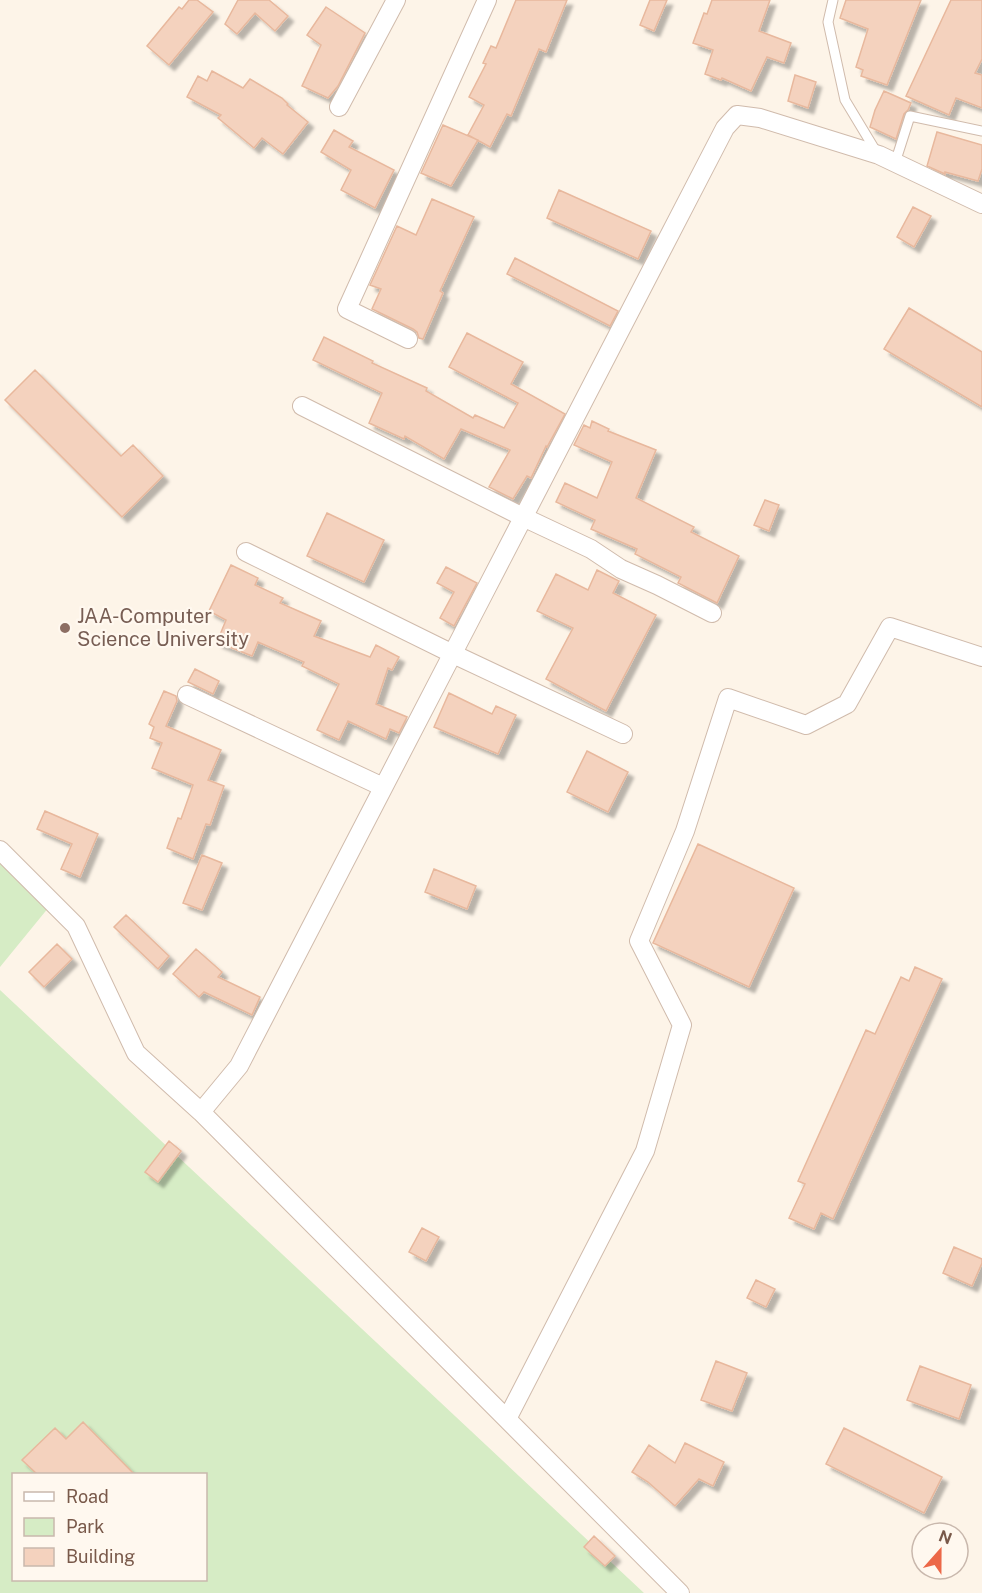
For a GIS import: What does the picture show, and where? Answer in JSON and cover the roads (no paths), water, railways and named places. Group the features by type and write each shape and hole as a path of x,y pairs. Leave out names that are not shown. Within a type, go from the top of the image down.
{"street":[{"path":"339,107 396,0"},
{"path":"408,339 347,309 487,0"},
{"path":"201,1112 239,1066 725,128 737,116 760,118 887,159 982,204"},
{"path":"302,406 591,549 621,569 712,614"},
{"path":"246,552 622,734"},
{"path":"507,1419 645,1151 682,1025 639,941 685,831 728,698 806,725 847,704 890,627 982,657"},
{"path":"187,695 383,787"},
{"path":"0,850 76,926 136,1053 201,1112 680,1593"}],"lane":[{"path":"832,0 828,22 845,100 887,159 910,116 982,131"}],"place":[{"name":"JAA-Computer Science University","path":"65,628"}]}
